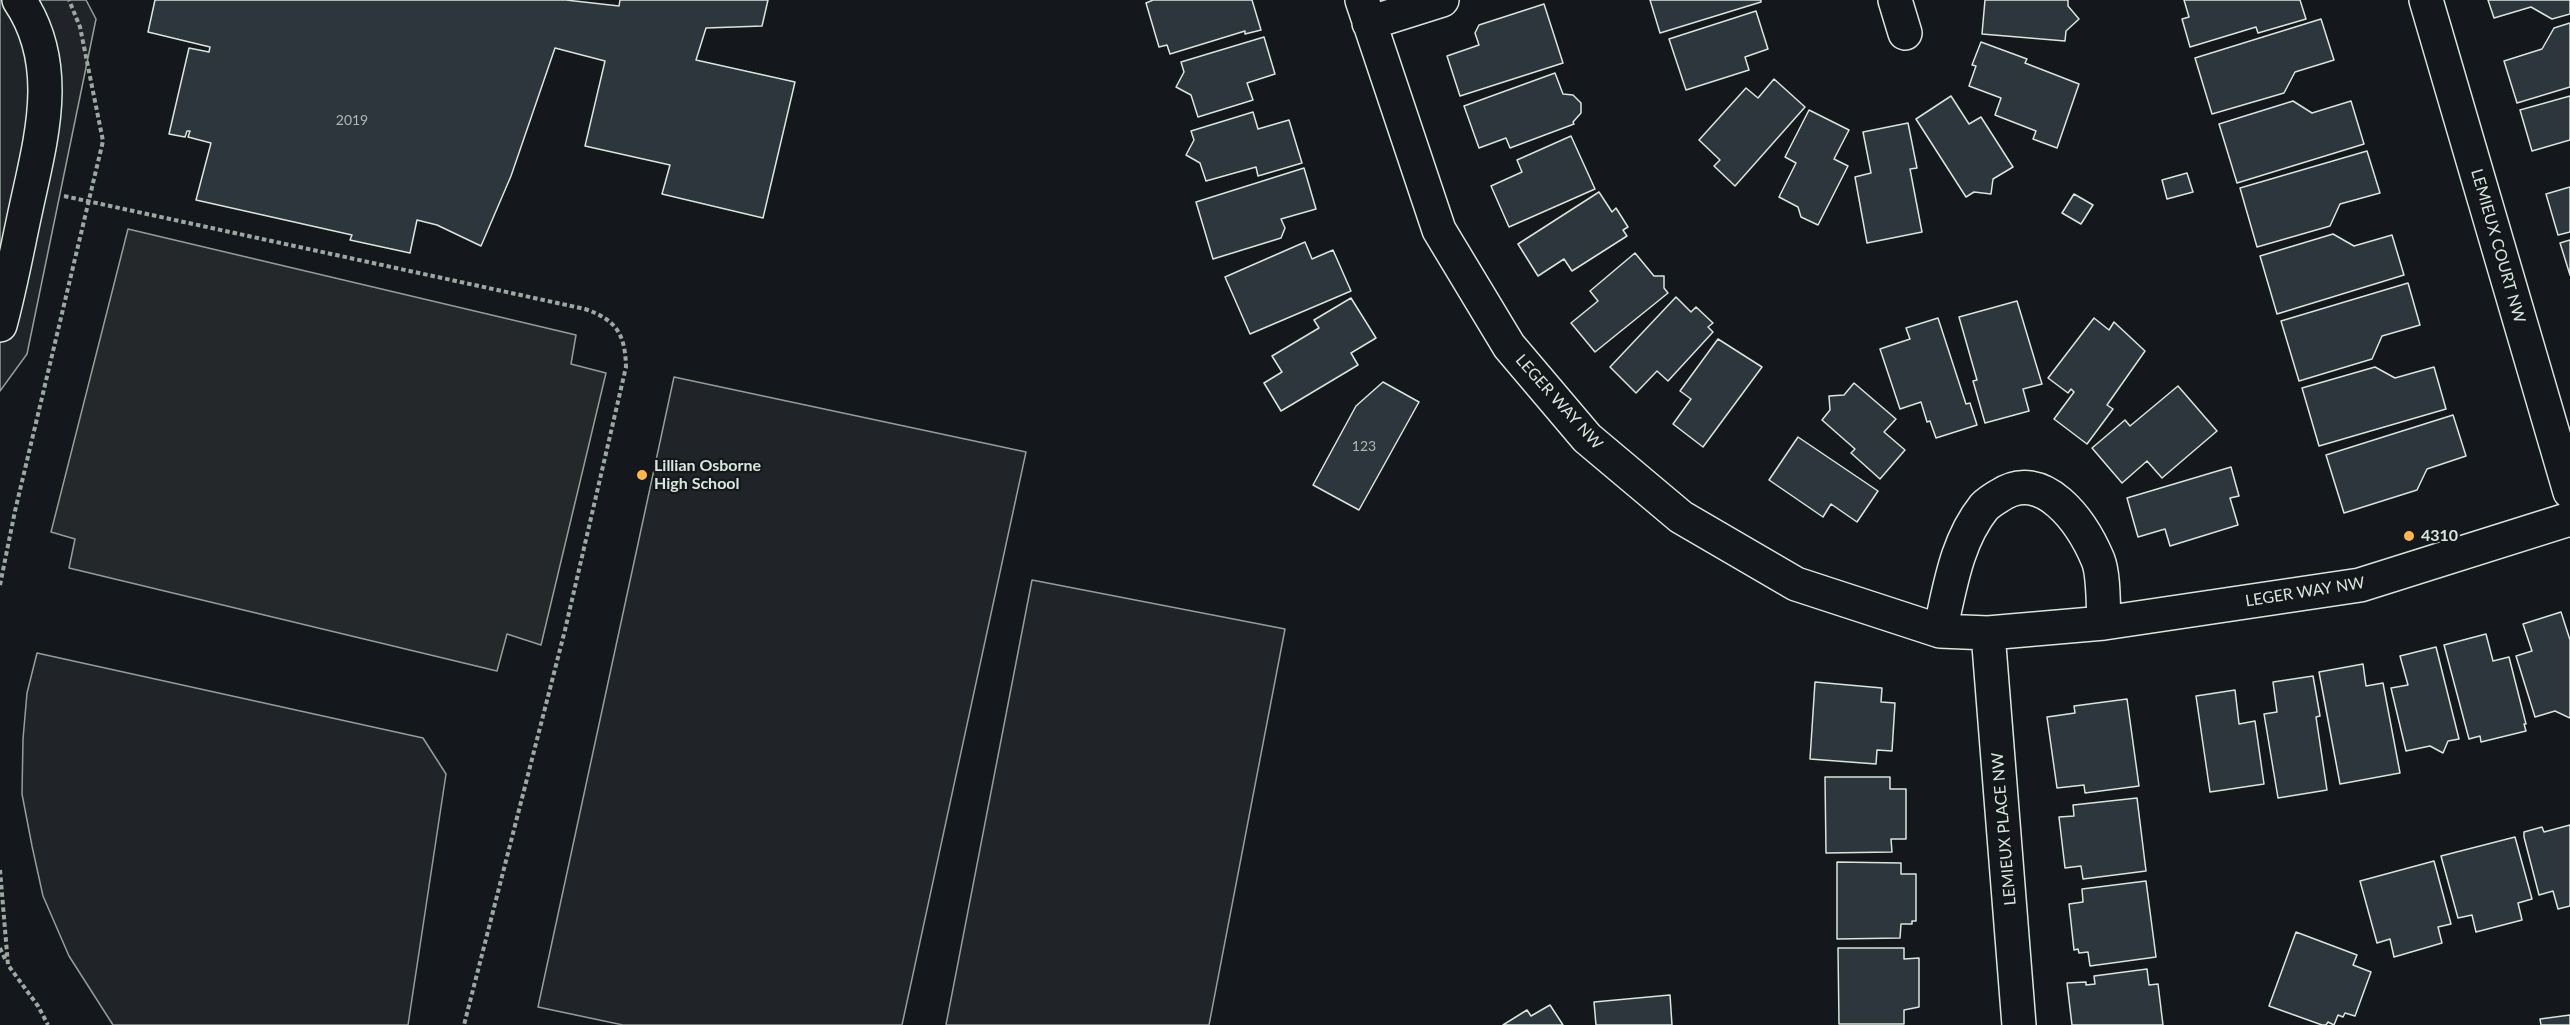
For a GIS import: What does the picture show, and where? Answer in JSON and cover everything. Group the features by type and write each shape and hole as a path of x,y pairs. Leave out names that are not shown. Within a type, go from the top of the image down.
{"street":[{"path":"0,325 44,124 47,88 34,31 19,0"},
{"path":"1366,11 1442,0"},
{"path":"1895,0 1905,33"},
{"name":"LEMIEUX COURT NW","path":"2426,0 2570,492"},
{"name":"LEGER WAY NW","path":"1366,11 1439,230 1509,346 1587,438 1681,517 1796,584 1940,631 1988,633 2104,623 2360,585 2570,519"},
{"path":"1940,631 1960,550 1985,506 2009,489 2031,486 2057,499 2080,527 2099,561 2104,623"},
{"name":"LEMIEUX PLACE NW","path":"1988,633 2019,1025"}],"path":[{"path":"0,585 15,511 103,141 80,27 69,0"},
{"path":"30,189 585,309 611,321 621,335 626,350 626,367 565,630 464,1025"},
{"path":"0,870 8,965"},
{"path":"0,948 8,965 38,1006 48,1025"}],"shaded area":[{"path":"0,0 86,0 96,19 27,354 0,391"},
{"path":"128,229 576,335 571,364 606,373 541,645 507,634 497,671 69,568 75,539 51,532"},
{"path":"674,377 1026,452 902,1025 623,1025 538,1007"},
{"path":"1032,580 1285,629 1209,1025 946,1025"},
{"path":"37,653 423,738 446,774 408,1025 113,1025 69,956 43,896 32,846 22,794 23,739 27,693"}],"building":[{"path":"155,0 566,0 619,6 620,0 768,0 762,26 706,28 696,60 795,82 763,218 662,194 670,165 585,146 605,61 555,48 511,176 481,246 437,225 417,220 410,253 350,240 352,235 196,200 211,143 188,137 190,131 187,131 185,137 169,134 189,48 209,52 210,47 148,32"},
{"path":"1153,0 1252,0 1261,30 1245,34 1245,31 1170,54 1167,45 1159,47 1146,3"},
{"path":"1650,0 1761,0 1761,2 1660,33"},
{"path":"1985,0 2068,0 2068,6 2079,19 2066,31 2065,41 1982,34"},
{"path":"2184,0 2300,0 2306,19 2258,33 2256,27 2190,47 2182,19 2189,17"},
{"path":"2488,0 2570,0 2570,14 2552,19 2531,7 2494,18"},
{"path":"1544,4 1563,63 1460,96 1447,56 1479,45 1475,33 1479,25"},
{"path":"1756,11 1768,49 1745,57 1749,70 1686,90 1669,39"},
{"path":"2321,19 2334,60 2295,72 2284,93 2212,114 2195,58"},
{"path":"2570,23 2570,87 2517,103 2504,61 2542,49 2554,28"},
{"path":"1264,37 1275,74 1247,83 1253,100 1198,117 1191,95 1176,87 1184,72 1181,62"},
{"path":"1981,42 2027,59 2025,63 2079,84 2057,148 2033,139 2036,131 1995,115 2001,98 1969,86 1976,66 1972,65"},
{"path":"1555,73 1563,94 1573,95 1581,103 1581,113 1573,122 1574,124 1510,148 1506,138 1479,148 1464,106"},
{"path":"1774,79 1805,107 1735,186 1714,166 1720,160 1699,140 1746,88 1758,98"},
{"path":"1951,96 1969,124 1981,117 2013,167 1993,179 1991,194 1974,192 1966,197 1916,119"},
{"path":"2570,96 2570,140 2532,151 2520,110"},
{"path":"2293,101 2312,113 2351,101 2364,144 2237,183 2219,124"},
{"path":"1809,110 1849,130 1834,159 1848,166 1818,225 1801,217 1798,207 1779,197 1796,163 1785,157"},
{"path":"1253,112 1258,129 1289,120 1302,163 1258,176 1256,167 1206,181 1200,163 1186,155 1194,140 1191,131"},
{"path":"1908,123 1917,168 1910,169 1922,232 1867,243 1855,177 1871,173 1863,132"},
{"path":"1571,136 1595,189 1509,227 1491,186 1522,172 1517,160"},
{"path":"2367,151 2380,193 2340,204 2330,226 2257,247 2240,188"},
{"path":"1304,168 1316,209 1281,219 1285,228 1281,238 1213,259 1196,202"},
{"path":"2187,173 2193,192 2167,199 2162,180"},
{"path":"2570,187 2570,232 2558,235 2546,194"},
{"path":"1599,192 1612,212 1616,208 1628,227 1623,230 1627,236 1572,271 1564,259 1538,276 1518,244"},
{"path":"2074,194 2093,205 2081,224 2062,213"},
{"path":"2333,234 2354,246 2392,235 2404,275 2277,314 2260,256"},
{"path":"2570,240 2570,275 2560,243"},
{"path":"1305,242 1312,259 1333,250 1351,291 1250,334 1225,277"},
{"path":"1635,253 1654,276 1664,276 1664,288 1668,293 1595,352 1571,323 1598,301 1590,291"},
{"path":"2408,283 2420,325 2382,336 2372,359 2299,381 2281,321"},
{"path":"1676,297 1691,312 1696,307 1713,323 1708,327 1713,332 1668,381 1657,371 1636,393 1610,367"},
{"path":"1351,298 1376,338 1351,353 1358,365 1281,411 1264,383 1282,372 1272,356 1319,328 1314,320"},
{"path":"2017,301 2042,384 2023,389 2029,411 1985,423 1973,381 1977,380 1959,317"},
{"path":"1938,318 1966,404 1970,403 1977,425 1936,438 1930,421 1927,422 1921,402 1900,409 1880,349 1910,339 1906,328"},
{"path":"2094,318 2109,330 2114,322 2145,351 2107,405 2113,409 2087,444 2054,419 2074,392 2071,389 2068,393 2048,378"},
{"path":"1718,339 1762,367 1703,447 1673,424 1691,399 1680,391"},
{"path":"2375,367 2395,378 2434,367 2446,409 2319,446 2302,388"},
{"path":"1383,382 1419,402 1359,510 1313,485 1356,406"},
{"path":"1854,383 1896,419 1884,432 1905,450 1880,479 1851,453 1855,449 1822,420 1830,410 1829,396 1844,395"},
{"path":"2178,386 2217,431 2162,478 2147,461 2122,483 2092,448 2125,420 2130,426"},
{"path":"2453,415 2466,456 2427,469 2417,490 2344,513 2326,455"},
{"path":"1798,437 1878,491 1857,522 1831,504 1823,517 1769,480"},
{"path":"2231,467 2239,496 2230,498 2238,525 2170,546 2165,529 2138,537 2127,498"},
{"path":"2561,612 2570,640 2570,718 2555,711 2535,717 2516,656 2532,651 2523,624"},
{"path":"2486,634 2493,661 2509,657 2526,731 2481,742 2480,736 2469,739 2444,645"},
{"path":"2436,647 2459,739 2448,741 2443,753 2430,746 2406,751 2391,688 2408,685 2400,656"},
{"path":"2363,664 2366,686 2383,683 2400,773 2340,784 2319,672"},
{"path":"2313,676 2320,716 2316,717 2327,790 2278,798 2264,714 2277,712 2273,682"},
{"path":"1815,682 1882,688 1881,702 1895,703 1892,751 1877,750 1876,764 1810,759"},
{"path":"2235,690 2239,724 2255,721 2264,784 2210,792 2196,696"},
{"path":"2127,699 2139,786 2085,793 2084,785 2057,788 2047,717 2075,713 2074,706"},
{"path":"1825,777 1890,777 1890,789 1906,789 1906,839 1891,839 1892,852 1826,853"},
{"path":"2137,798 2146,871 2083,879 2081,866 2065,868 2059,817 2074,816 2073,805"},
{"path":"2570,825 2570,906 2558,909 2553,891 2539,895 2524,832 2542,827 2544,832"},
{"path":"2515,837 2532,899 2518,903 2522,920 2476,932 2472,915 2458,918 2441,856"},
{"path":"2434,861 2451,924 2438,927 2442,943 2394,957 2390,939 2377,943 2360,881"},
{"path":"1837,862 1901,863 1901,874 1916,874 1916,921 1912,921 1912,924 1901,924 1900,938 1837,939"},
{"path":"2146,881 2156,957 2090,966 2088,952 2079,953 2078,949 2074,950 2069,904 2083,902 2082,889"},
{"path":"2296,932 2357,955 2353,965 2371,972 2355,1016 2345,1013 2343,1017 2338,1015 2334,1025 2328,1022 2322,1025 2269,1006"},
{"path":"1838,948 1904,948 1904,959 1919,958 1919,1007 1904,1010 1904,1024 1839,1024"},
{"path":"2147,969 2149,985 2158,984 2163,1025 2072,1025 2067,983 2095,984 2094,976"},
{"path":"1670,995 1672,1025 1596,1025 1594,1002"},
{"path":"1550,1005 1563,1025 1503,1025 1527,1010 1531,1016"},
{"path":"2570,1015 2570,1025 2541,1025 2540,1019"}],"place":[{"name":"Lillian Osborne High School","path":"642,475"},
{"name":"4310","path":"2409,536"}]}
